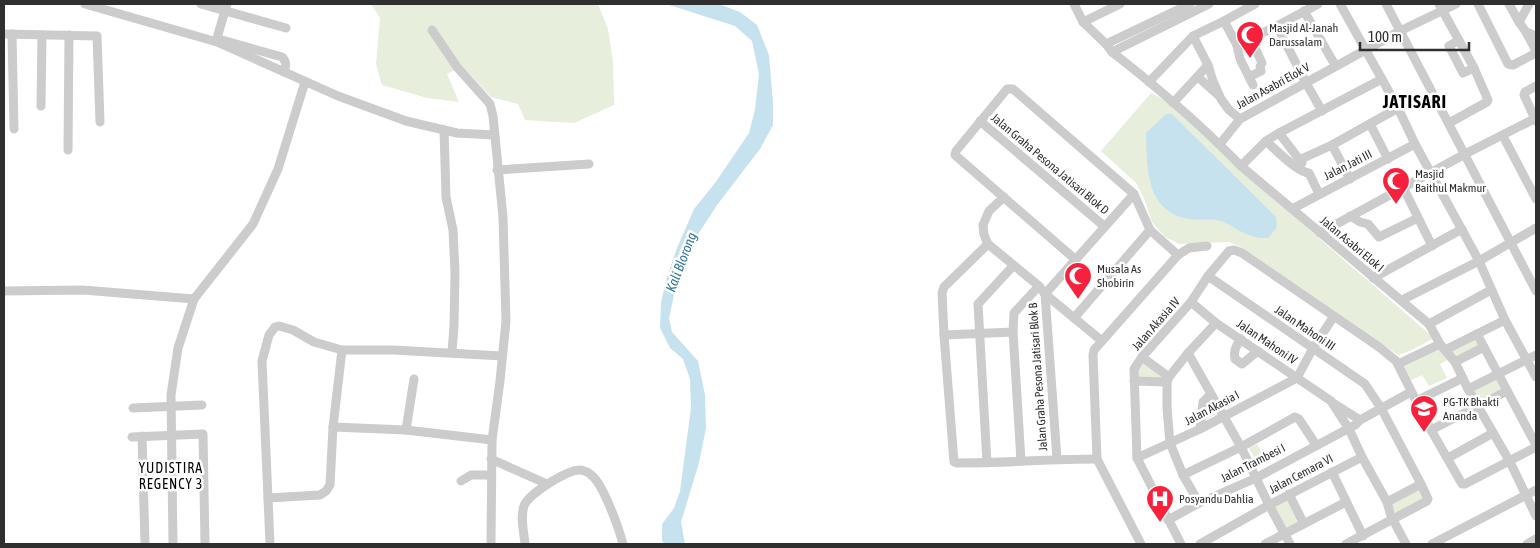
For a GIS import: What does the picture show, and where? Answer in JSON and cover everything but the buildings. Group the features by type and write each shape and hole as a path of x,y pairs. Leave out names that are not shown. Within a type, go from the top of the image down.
{"street":[{"path":"85,4 217,42 338,96 406,121 457,133 494,135"},
{"path":"201,4 226,7 286,28"},
{"name":"Jalan Asabri Elok I","path":"1074,4 1083,22 1109,48 1220,144 1241,166 1429,324 1442,347 1455,362 1468,389 1510,462 1536,516"},
{"path":"1083,22 1120,4"},
{"path":"1109,48 1190,4"},
{"path":"1177,11 1208,4"},
{"path":"1149,82 1193,36 1255,4"},
{"path":"1237,46 1318,4"},
{"path":"1340,4 1398,108 1415,144 1479,261 1490,290 1536,377"},
{"path":"1386,4 1536,291"},
{"name":"Jalan Asabri Elok V","path":"1220,144 1240,119 1441,7 1456,4"},
{"path":"1478,4 1508,64 1513,66 1536,52 1510,5 1523,4"},
{"path":"1518,22 1529,4"},
{"path":"217,38 226,7"},
{"path":"1441,7 1474,68 1487,97 1487,102 1449,123"},
{"path":"1304,11 1335,65"},
{"path":"1224,21 1237,46 1240,59 1251,81 1261,71 1262,63 1251,39"},
{"path":"177,25 282,57 286,61 284,72"},
{"path":"1277,26 1322,111"},
{"path":"432,30 457,67 490,104 492,116 503,217 506,322 492,440 491,544"},
{"path":"1526,32 1536,36"},
{"path":"14,129 8,34 97,36 100,122"},
{"path":"41,106 42,35"},
{"path":"68,150 69,35"},
{"path":"1193,36 1208,65 1221,98 1229,110 1240,119"},
{"path":"1173,103 1208,65"},
{"path":"1198,77 1221,98"},
{"path":"1241,166 1266,141 1279,133 1382,80"},
{"path":"175,544 171,395 178,348 194,299 253,224 278,169 305,82"},
{"path":"1320,233 1465,154 1536,119 1524,95 1525,92 1536,86"},
{"name":"Jalan Graha Pesona Jatisari Blok D","path":"1076,260 955,155 956,151 1006,90 1009,88 1013,89 1134,194"},
{"path":"1299,160 1332,145 1398,108"},
{"name":"Jalan Graha Pesona Jatisari Blok D","path":"980,121 1104,226"},
{"path":"1370,124 1388,159"},
{"path":"444,130 446,197 453,230 455,272 452,352"},
{"path":"1279,133 1309,173 1319,194"},
{"path":"1503,136 1536,199"},
{"path":"1266,141 1289,162 1305,173 1309,173"},
{"name":"Jalan Jati III","path":"1292,209 1415,144"},
{"path":"1332,145 1350,179"},
{"path":"497,170 589,164"},
{"path":"1404,188 1432,246"},
{"path":"1045,294 1134,194 1150,230 1178,255"},
{"path":"1004,197 989,211 986,218 983,231 988,244 1102,341"},
{"path":"1350,216 1368,224 1378,237 1418,218"},
{"path":"1402,300 1479,261 1536,228"},
{"path":"1373,278 1462,229"},
{"path":"1074,318 1150,230"},
{"path":"988,244 944,287 942,293 953,459 957,463 987,463 1097,458"},
{"path":"1141,544 1097,458 1094,350 1178,255 1189,248 1207,246"},
{"name":"Jalan Akasia IV","path":"1137,458 1134,369 1191,302 1226,253 1234,250 1242,253 1334,316"},
{"path":"987,463 978,304 1013,266"},
{"name":"Jalan Mahoni III","path":"1208,276 1363,382 1381,408 1421,484"},
{"name":"Jalan Graha Pesona Jatisari Blok B","path":"1021,461 1013,332 1014,313 1039,286"},
{"path":"4,291 83,290 194,299"},
{"path":"1429,324 1490,290"},
{"name":"Jalan Graha Pesona Jatisari Blok B","path":"1045,294 1057,459"},
{"name":"Jalan Mahoni IV","path":"1191,302 1216,323 1360,420"},
{"path":"1297,378 1313,348 1334,316 1379,347 1398,364 1411,392 1461,484 1465,484 1510,462 1536,446 1533,430 1507,391 1477,334"},
{"path":"1398,364 1477,334 1505,320"},
{"path":"1199,503 1183,475 1170,443 1167,408 1168,380 1188,353 1216,323"},
{"path":"270,544 262,361 269,335 275,327 279,326 293,330 314,342 342,350 452,352 502,356"},
{"name":"Jalan Graha Pesona Jatisari Blok B","path":"944,335 1013,332"},
{"path":"1241,339 1236,346 1234,355 1235,359 1242,364 1258,351"},
{"path":"1455,362 1484,347"},
{"path":"268,498 320,495 330,485 333,427 342,350"},
{"path":"1188,353 1241,447 1268,505 1290,544"},
{"path":"1468,389 1536,355"},
{"path":"1142,358 1168,380"},
{"name":"Jalan Akasia I","path":"1137,458 1200,429 1297,378"},
{"path":"1416,401 1463,378"},
{"path":"406,430 414,379"},
{"path":"1134,381 1168,380"},
{"path":"1431,430 1507,391"},
{"name":"Jalan Trambesi I","path":"1168,520 1199,503 1256,478 1355,425 1360,420 1411,392"},
{"path":"1200,429 1203,402 1210,395"},
{"name":"Jalan Mahoni IV","path":"1331,401 1349,428 1406,544"},
{"path":"133,408 202,405"},
{"path":"1183,475 1241,447 1296,417 1316,445"},
{"path":"333,427 406,430 492,440"},
{"path":"1448,458 1494,433"},
{"path":"132,437 203,434 205,544"},
{"path":"142,436 145,544"},
{"name":"Jalan Cemara VI","path":"1200,544 1268,505 1362,457"},
{"path":"1137,458 1181,544"},
{"path":"491,459 547,484"},
{"path":"525,544 523,508 528,498 547,484 581,470 590,473 597,479 623,544"},
{"path":"1332,472 1363,536"},
{"path":"461,481 471,476 491,475"},
{"path":"1346,544 1428,500 1421,484 1387,502"},
{"path":"1432,544 1536,490"},
{"path":"1289,494 1304,524"},
{"path":"1265,544 1346,502"},
{"path":"1217,535 1222,544"},
{"path":"1527,544 1536,539"}],"green space":[{"path":"371,4 598,4 608,29 613,61 614,105 574,123 525,120 518,104 491,97 462,66 447,74 459,102 427,98 382,85 376,64 380,18"},
{"path":"1151,93 1165,100 1322,241 1434,338 1410,351 1398,355 1241,247 1229,242 1179,244 1165,237 1152,222 1144,198 1136,183 1101,151"},
{"path":"1474,338 1479,348 1455,359 1450,350"},
{"path":"1441,346 1448,360 1440,364 1447,378 1429,386 1422,375 1409,381 1402,364"},
{"path":"1146,361 1164,374 1162,379 1137,378 1137,371"},
{"path":"1496,377 1502,389 1478,401 1472,389"},
{"path":"1209,398 1217,413 1203,422 1204,403"},
{"path":"1257,444 1266,461 1258,465 1249,448"},
{"path":"1419,489 1424,499 1396,514 1391,503"},
{"path":"1286,497 1300,522 1286,530 1272,504"}],"water":[{"name":"Kali Blorong","path":"666,4 719,4 740,12 757,25 769,55 773,102 773,125 760,149 717,205 693,242 679,273 669,318 672,332 698,361 705,395 706,428 699,463 681,522 685,544 664,544 662,540 662,524 674,508 680,491 691,408 690,379 683,359 670,348 660,328 661,303 666,280 677,248 694,209 715,183 749,133 755,109 759,74 752,41 735,26"},
{"path":"1166,114 1172,114 1276,217 1277,227 1268,238 1248,235 1217,220 1194,220 1176,215 1165,208 1157,198 1152,187 1147,160 1146,133"}],"place":[{"name":"Masjid Al-Janah Darussalam","path":"1250,59"},
{"name":"Masjid Baithul Makmur","path":"1396,205"},
{"name":"Musala As Shobirin","path":"1078,300"},
{"name":"PG-TK Bhakti Ananda","path":"1424,433"},
{"name":"Posyandu Dahlia","path":"1160,523"}],"district":[{"name":"JATISARI","path":"1415,102"},
{"name":"YUDISTIRA REGENCY 3","path":"171,476"}]}
